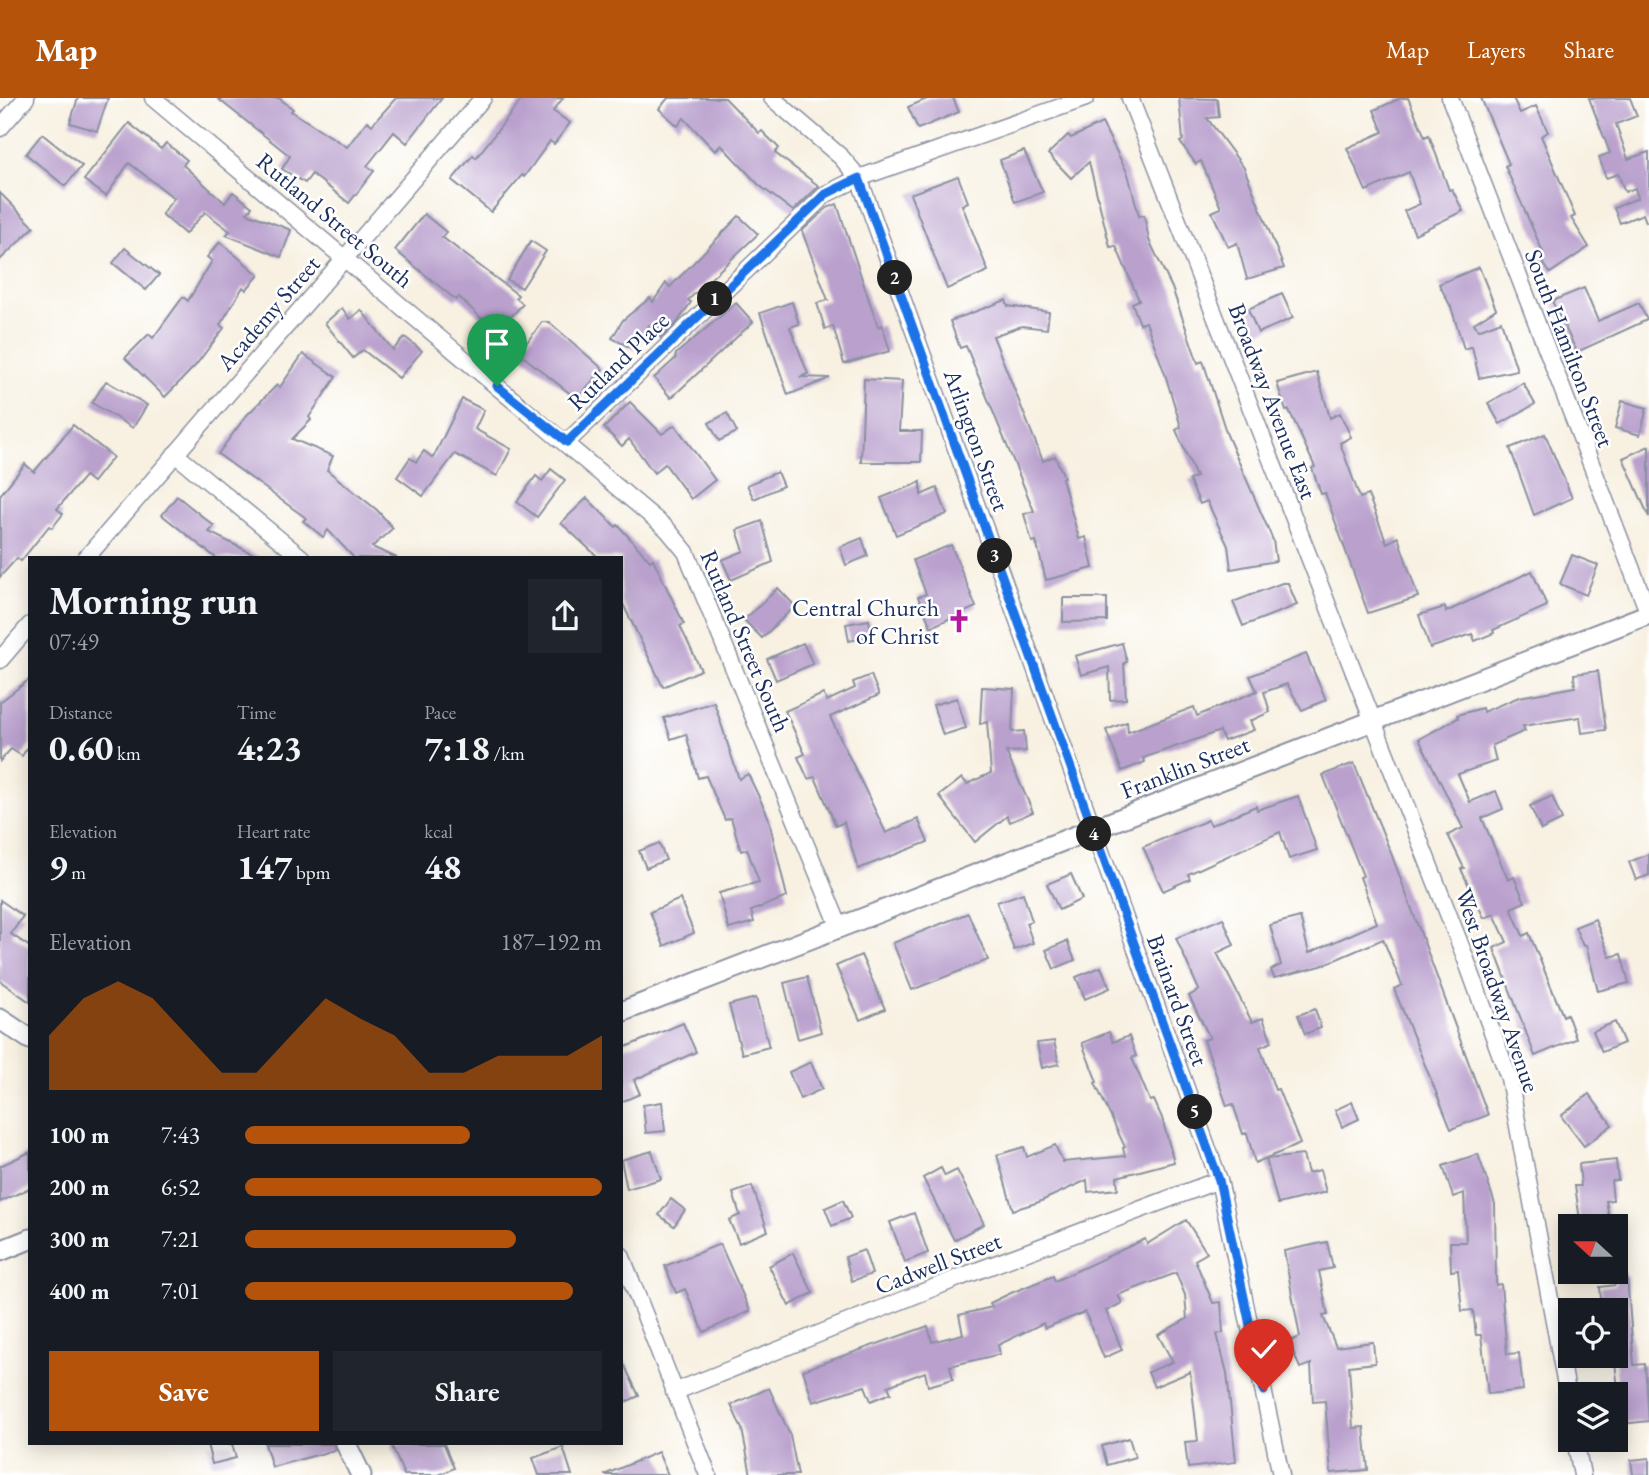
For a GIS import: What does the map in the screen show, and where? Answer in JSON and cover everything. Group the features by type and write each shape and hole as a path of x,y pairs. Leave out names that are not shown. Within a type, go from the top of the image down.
{"street":[{"path":"0,128 26,98"},
{"name":"Rutland Street South","path":"153,98 347,258 428,330 567,442 667,529 686,552 840,928"},
{"name":"Academy Street","path":"88,556 483,98"},
{"name":"Rutland Place","path":"567,442 826,194 859,178 1086,98"},
{"name":"Broadway Avenue East","path":"1130,98 1373,720"},
{"name":"South Hamilton Street","path":"1450,98 1649,614"},
{"name":"Arlington Street","path":"779,100 859,178 1092,829"},
{"path":"175,454 300,556"},
{"name":"Franklin Street","path":"623,1012 1649,614"},
{"path":"0,660 28,627"},
{"name":"West Broadway Avenue","path":"1373,720 1509,1077 1565,1382"},
{"name":"Brainard Street","path":"1092,829 1219,1180 1281,1475"},
{"path":"0,1019 28,1039"},
{"name":"Cadwell Street","path":"674,1392 958,1278 1219,1180"},
{"path":"0,1251 28,1240"},
{"path":"623,1260 708,1475"},
{"path":"346,1445 361,1475"},
{"path":"1578,1452 1581,1475"}],"building":[{"path":"78,98 108,98 97,131 70,123"},
{"path":"217,98 279,98 293,109 291,111 347,147 367,121 372,125 396,98 442,98 407,143 394,132 367,166 374,171 349,203 312,174 305,183 282,169 290,156"},
{"path":"523,98 563,98 553,111 570,123 554,144 550,141 524,177 522,175 491,212 452,180 473,155 476,158"},
{"path":"668,98 725,98 759,133 762,131 779,148 775,153 819,186 793,211 759,185 721,145 715,151 684,118 678,126 659,109"},
{"path":"929,98 953,98 959,112 918,129 908,107"},
{"path":"1179,98 1217,99 1219,117 1207,118 1244,168 1284,268 1247,279 1237,243 1228,247 1212,212 1221,208 1201,161 1196,164 1180,142 1183,140"},
{"path":"1401,98 1408,98 1425,137 1429,135 1449,190 1452,189 1463,211 1415,234 1404,211 1420,204 1409,172 1366,191 1347,148 1383,132 1374,110"},
{"path":"1481,98 1513,98 1520,113 1536,106 1548,132 1541,136 1575,216 1571,218 1589,247 1550,273 1538,255 1543,252 1505,166 1509,164"},
{"path":"1589,98 1630,98 1637,116 1616,124 1628,159 1649,152 1649,221 1646,222 1643,214 1620,223 1614,208 1638,198 1635,188 1625,192 1618,174 1606,178 1599,157 1610,153"},
{"path":"129,123 161,149 166,143 187,160 183,165 225,203 233,192 252,207 247,213 291,230 281,257 226,235 230,231 205,212 185,234 162,214 174,198 129,163 106,196 84,180"},
{"path":"1102,123 1128,174 1139,216 1144,215 1149,240 1172,288 1198,363 1203,361 1227,435 1273,540 1276,561 1231,569 1228,546 1207,501 1200,504 1189,480 1196,477 1176,430 1181,427 1165,374 1146,322 1140,324 1132,303 1139,300 1116,246 1110,247 1089,162 1071,178 1048,154 1068,135 1071,138"},
{"path":"42,134 82,166 65,186 26,154"},
{"path":"1024,151 1043,192 1015,202 1000,160"},
{"path":"958,176 968,202 962,205 988,271 947,289 910,194"},
{"path":"0,193 34,227 0,260"},
{"path":"837,204 878,327 882,325 890,351 844,364 833,326 825,329 817,303 828,300 802,231 827,208"},
{"path":"424,214 446,232 442,237 518,295 516,298 523,304 496,332 459,297 456,300 395,250"},
{"path":"739,216 758,234 688,300 691,302 677,323 661,338 649,325 635,350 612,338 623,320 650,298 653,302 666,283 670,287"},
{"path":"531,241 546,251 522,288 507,280"},
{"path":"220,242 259,275 246,290 243,287 220,325 224,328 195,366 165,397 125,358 149,334 153,338 183,297 188,301 212,261 207,257"},
{"path":"125,248 159,275 146,290 113,263"},
{"path":"1479,267 1496,309 1474,323 1478,330 1501,321 1517,370 1479,378 1472,346 1464,349 1451,307 1439,284"},
{"path":"1584,288 1598,321 1639,303 1647,320 1577,352 1552,301"},
{"path":"1282,294 1293,318 1258,333 1248,309"},
{"path":"1006,300 1008,306 1049,312 1047,329 1022,326 993,336 1043,461 1055,456 1064,477 1062,478 1079,539 1086,537 1093,568 1046,580 1036,541 1032,542 1024,514 1034,511 966,346 960,348 950,321"},
{"path":"792,302 799,324 790,327 808,374 800,377 830,378 788,395 760,313"},
{"path":"736,303 753,322 671,398 654,378 675,359 676,354"},
{"path":"342,308 350,319 361,310 393,350 405,337 422,351 399,378 363,350 353,358 325,323"},
{"path":"542,322 549,322 603,369 577,399 519,353"},
{"path":"303,354 336,377 309,417 311,420 292,439 333,456 327,470 377,510 393,528 372,547 392,556 352,556 328,530 323,537 303,521 306,518 218,454 246,416 277,385 280,387"},
{"path":"1317,372 1330,418 1340,413 1351,437 1340,443 1360,498 1368,495 1387,543 1398,537 1418,597 1368,613 1325,493 1321,494 1312,468 1315,467 1289,410 1286,411 1277,383"},
{"path":"864,379 902,381 899,431 922,431 921,462 861,462"},
{"path":"106,381 147,405 133,428 92,403"},
{"path":"1523,383 1535,404 1500,424 1488,403"},
{"path":"462,399 484,410 475,429 511,449 497,476 455,454 423,496 397,477 410,458 416,462 424,451 433,458"},
{"path":"1622,401 1647,408 1640,435 1615,428"},
{"path":"630,402 662,434 675,425 715,480 691,499 665,464 654,473 629,439 622,446 604,428"},
{"path":"727,413 737,432 719,441 709,423"},
{"path":"73,425 113,457 93,482 85,476 57,509 63,514 52,528 49,526 21,561 17,558 0,577 0,495 25,464 34,472"},
{"path":"1545,434 1572,498 1534,515 1510,448"},
{"path":"1649,446 1649,517 1623,458"},
{"path":"551,469 565,480 537,517 517,502 536,476 542,481"},
{"path":"777,472 783,486 754,499 747,485"},
{"path":"921,482 921,495 937,488 947,514 896,535 881,498"},
{"path":"177,496 214,526 209,532 257,556 213,556 162,515"},
{"path":"587,498 616,527 618,525 650,561 653,559 684,624 680,626 701,670 663,687 623,604 623,556 597,556 561,523"},
{"path":"762,521 773,562 731,580 722,560 744,551 737,530"},
{"path":"862,538 868,556 846,565 840,547"},
{"path":"951,545 976,607 931,627 918,597 926,594 913,560"},
{"path":"1572,555 1598,565 1586,595 1560,584"},
{"path":"1532,571 1547,606 1475,641 1472,634 1430,648 1419,615 1445,607 1446,612"},
{"path":"1288,583 1297,605 1243,626 1233,602"},
{"path":"778,588 795,606 762,638 744,620"},
{"path":"1063,598 1107,598 1107,621 1063,622"},
{"path":"869,620 872,636 849,641 846,624"},
{"path":"803,643 813,664 776,680 767,659"},
{"path":"1122,643 1127,662 1124,663 1126,699 1110,700 1109,667 1081,675 1075,656"},
{"path":"1306,654 1326,700 1302,710 1287,684 1264,692 1270,712 1250,721 1254,730 1224,741 1220,731 1143,758 1145,762 1122,771 1106,730 1127,722 1128,732 1194,707 1197,716 1257,691 1250,676"},
{"path":"1598,671 1606,730 1582,733 1580,717 1523,726 1525,731 1492,745 1496,761 1458,774 1470,802 1496,791 1503,809 1482,818 1508,880 1514,877 1525,902 1511,908 1523,936 1529,933 1563,1016 1567,1014 1576,1039 1535,1056 1494,948 1507,942 1494,914 1484,918 1461,869 1464,868 1448,835 1463,828 1419,739 1458,718 1457,715 1482,708 1483,712 1519,697 1575,687 1574,674"},
{"path":"871,675 879,695 830,717 886,833 918,819 928,842 858,869 844,822 836,826 815,777 808,779 798,757 805,754 785,711 823,694 827,701 855,688 853,682"},
{"path":"28,681 28,747 22,756 11,749 0,761 0,702"},
{"path":"982,687 1014,689 1012,732 1024,731 1026,751 1006,752 1033,812 1010,822 1007,816 975,842 939,796 962,778 967,784 991,773 987,722 980,724"},
{"path":"957,698 966,728 943,735 933,705"},
{"path":"714,702 739,779 748,774 768,816 787,897 751,911 754,922 729,929 719,893 759,882 747,849 741,851 731,818 725,820 706,776 698,778 686,734 671,739 664,718"},
{"path":"1354,763 1391,853 1488,1115 1451,1129 1394,989 1402,985 1383,939 1321,966 1274,978 1271,970 1281,965 1270,925 1300,917 1309,953 1377,923 1360,877 1363,876 1323,775"},
{"path":"1298,796 1317,850 1289,859 1280,832 1188,874 1190,879 1163,891 1143,847 1208,820 1211,825 1256,806 1257,810"},
{"path":"1552,796 1562,820 1541,830 1530,806"},
{"path":"659,843 666,860 646,868 639,851"},
{"path":"1649,854 1649,875 1636,880 1629,862"},
{"path":"1071,874 1082,899 1059,910 1047,884"},
{"path":"1023,893 1032,921 1026,923 1033,943 1014,950 997,902"},
{"path":"680,899 694,933 664,946 650,912"},
{"path":"0,900 23,916 11,934 28,946 28,1001 0,981"},
{"path":"968,913 988,960 912,990 893,943"},
{"path":"1223,918 1234,945 1217,953 1252,1022 1263,1018 1272,1042 1260,1047 1275,1090 1278,1089 1300,1144 1255,1163 1247,1133 1243,1134 1233,1104 1227,1106 1204,1040 1210,1038 1189,996 1199,990 1176,938"},
{"path":"1595,919 1610,957 1621,954 1629,983 1598,991 1586,945 1583,946 1575,927"},
{"path":"1067,941 1075,960 1054,969 1046,950"},
{"path":"861,955 885,1009 860,1020 836,966"},
{"path":"1101,967 1110,988 1085,999 1076,977"},
{"path":"807,977 821,1032 798,1039 784,983"},
{"path":"756,998 769,1047 742,1054 729,1005"},
{"path":"1315,1009 1321,1028 1305,1034 1298,1015"},
{"path":"1615,1022 1624,1043 1602,1052 1593,1031"},
{"path":"683,1023 696,1052 634,1080 640,1094 623,1101 623,1048"},
{"path":"1109,1032 1113,1042 1129,1036 1136,1056 1132,1058 1150,1101 1154,1100 1162,1118 1174,1162 1117,1177 1118,1189 1088,1192 1087,1180 1039,1202 1013,1210 997,1155 1024,1147 1027,1157 1055,1145 1063,1162 1125,1156 1125,1147 1095,1083 1097,1082 1082,1043"},
{"path":"1054,1041 1059,1064 1042,1068 1037,1043"},
{"path":"811,1062 822,1089 800,1099 789,1072"},
{"path":"1589,1094 1612,1125 1584,1146 1561,1116"},
{"path":"662,1102 665,1131 646,1133 643,1105"},
{"path":"1352,1102 1359,1119 1342,1127 1335,1110"},
{"path":"652,1151 661,1179 627,1189 623,1159"},
{"path":"28,1153 28,1189 0,1202 0,1166"},
{"path":"1478,1154 1495,1204 1496,1285 1501,1284 1507,1354 1519,1353 1523,1390 1488,1394 1481,1335 1476,1335 1473,1310 1462,1311 1458,1270 1451,1271 1450,1242 1466,1242 1464,1193 1453,1197 1443,1166"},
{"path":"1303,1155 1308,1173 1320,1170 1326,1192 1278,1204 1266,1159"},
{"path":"1616,1160 1618,1180 1611,1181 1613,1200 1606,1201 1608,1214 1579,1214 1575,1186 1581,1186 1579,1164"},
{"path":"941,1168 945,1176 957,1170 984,1224 954,1240 923,1178"},
{"path":"752,1186 768,1231 739,1243 729,1220 740,1215 733,1193"},
{"path":"671,1199 685,1210 674,1226 659,1215"},
{"path":"843,1200 851,1218 832,1226 825,1208"},
{"path":"914,1213 928,1253 905,1262 890,1222"},
{"path":"1186,1220 1207,1253 1195,1260 1213,1303 1221,1302 1223,1333 1217,1334 1227,1373 1236,1462 1188,1468 1185,1442 1198,1441 1190,1372 1154,1387 1148,1372 1173,1362 1158,1335 1187,1319 1185,1295 1176,1273 1118,1295 1122,1303 1106,1311 1122,1350 1104,1358 1085,1312 1045,1328 1043,1323 998,1345 1000,1354 950,1366 953,1379 928,1386 925,1372 888,1386 891,1393 871,1401 865,1386 813,1402 803,1370 928,1326 932,1342 963,1334 959,1315 992,1307 990,1303 1011,1293 1053,1276 1055,1281 1145,1239 1147,1244"},
{"path":"1327,1242 1333,1268 1319,1271 1328,1315 1323,1316 1336,1347 1373,1342 1375,1363 1349,1366 1353,1428 1364,1427 1368,1470 1331,1473 1325,1401 1313,1402 1311,1364 1300,1368 1289,1342 1300,1337 1284,1251"},
{"path":"720,1244 750,1311 704,1332 685,1289 676,1293 665,1266"},
{"path":"864,1250 872,1274 852,1281 845,1257"},
{"path":"793,1253 813,1293 789,1306 769,1266"},
{"path":"1628,1284 1634,1365 1645,1364 1649,1421 1628,1423 1628,1382 1617,1382 1616,1368 1628,1368 1628,1298 1601,1298 1600,1287"},
{"path":"623,1362 639,1396 623,1403"},
{"path":"769,1388 790,1435 798,1475 751,1475 742,1429 731,1405"},
{"path":"1129,1438 1135,1457 1107,1465 1102,1446"},
{"path":"207,1445 232,1445 236,1458 212,1464"},
{"path":"265,1445 334,1445 335,1450 272,1467"},
{"path":"391,1445 444,1445 454,1468 439,1475 404,1475"},
{"path":"563,1447 572,1475 539,1475 533,1458"},
{"path":"658,1452 668,1475 604,1475"},
{"path":"1649,1458 1649,1475 1633,1475 1631,1460"}],"place":[{"name":"Central Church of Christ","path":"959,621"}],"route":[{"path":"497,386 567,442 826,194 859,178 1219,1180 1264,1391"}]}
